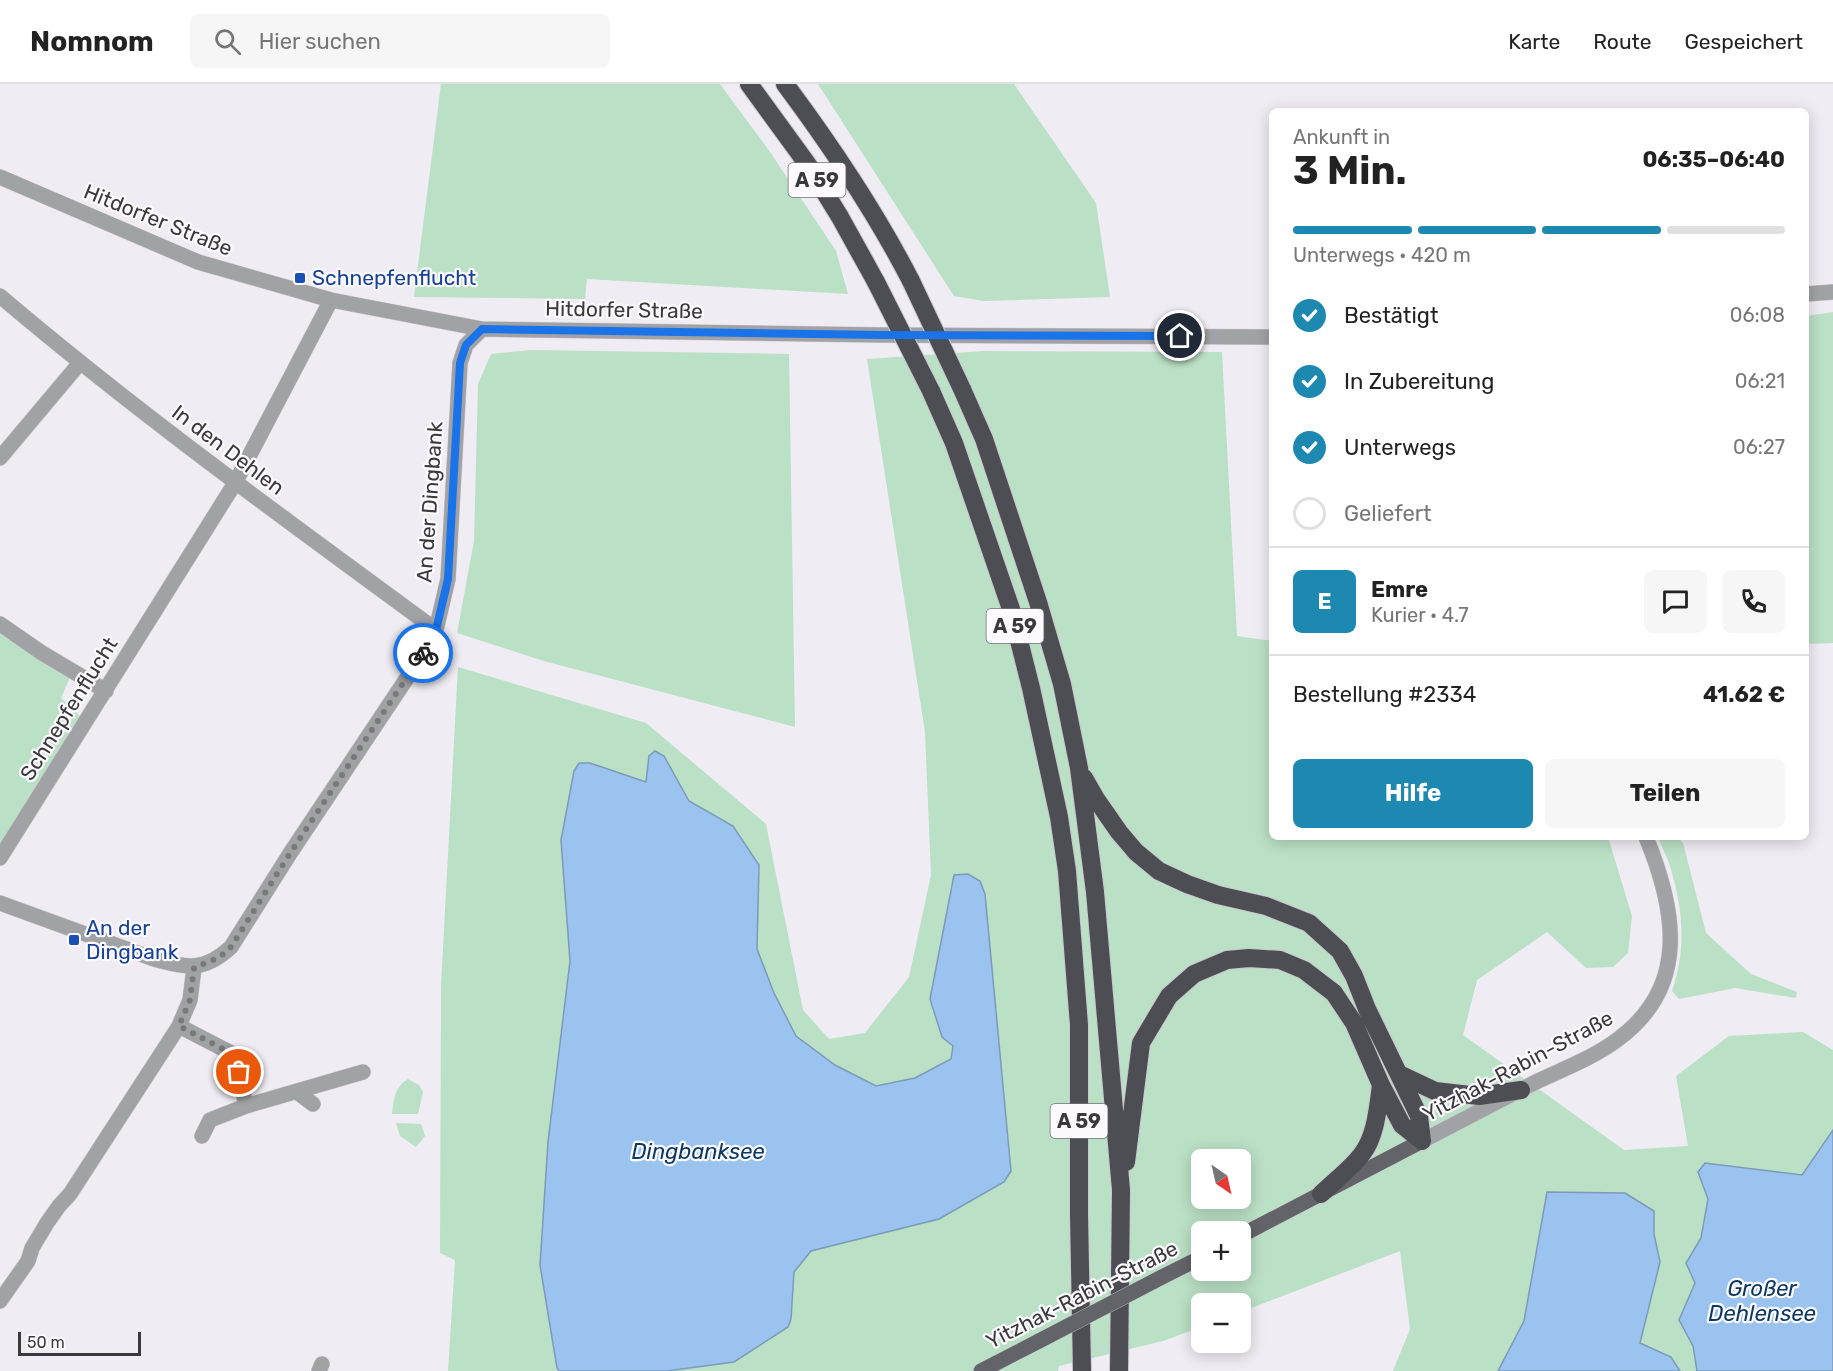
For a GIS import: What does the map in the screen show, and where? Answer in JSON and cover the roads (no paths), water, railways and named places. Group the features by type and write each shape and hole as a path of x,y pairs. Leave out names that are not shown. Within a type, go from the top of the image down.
{"highway":[{"name":"A 59","path":"748,84 808,165 840,217 931,391 954,443 1011,609 1059,817 1067,871 1079,1025 1082,1371"},
{"name":"A 59","path":"785,84 832,148 888,236 962,390 984,439 1038,602 1062,684 1079,768 1095,892 1121,1190 1119,1371"},
{"path":"1079,768 1096,799 1119,832 1136,852 1158,871 1208,891 1266,906 1309,923 1340,951 1354,976 1367,1009 1419,1116 1422,1141"},
{"path":"1121,1190 1142,1043 1169,996 1194,974 1227,960 1249,958 1280,960 1304,970 1334,993 1354,1023 1381,1085 1402,1125 1422,1141"},
{"path":"1401,1076 1435,1090 1479,1096 1521,1090"},
{"path":"1321,1194 1362,1154 1368,1144 1378,1111 1381,1085"}],"main road":[{"name":"Yitzhak-Rabin-Straße","path":"1251,1230 1422,1141"},
{"name":"Yitzhak-Rabin-Straße","path":"981,1371 1191,1262"}],"street":[{"name":"Hitdorfer Straße","path":"0,177 198,262 330,300 482,329 893,335 1269,336"},
{"path":"1809,294 1833,291"},
{"name":"In den Dehlen","path":"0,296 80,364 235,483 436,630"},
{"name":"Schnepfenflucht","path":"0,858 235,483 330,300"},
{"name":"An der Dingbank","path":"194,968 220,957 231,947 289,855 419,660 436,630 448,579 460,363 466,345 482,329"},
{"path":"0,458 80,364"},
{"path":"0,624 42,653 106,691"},
{"name":"Yitzhak-Rabin-Straße","path":"1422,1141 1593,1055 1616,1041 1640,1020 1655,999 1668,969 1671,954 1669,912 1663,884 1647,840"},
{"path":"0,903 154,959 194,968 190,1000 179,1026 70,1194 47,1223 32,1248 28,1261 0,1301"},
{"path":"179,1026 235,1055 246,1106"},
{"path":"202,1136 210,1120 246,1106 363,1072"},
{"path":"297,1092 313,1104"}],"water":[{"name":"Dingbanksee","path":"655,751 664,756 689,801 733,826 759,865 757,949 774,993 796,1036 835,1065 876,1086 915,1078 951,1059 953,1046 942,1037 930,999 954,875 968,874 980,881 985,894 1011,1171 1004,1182 939,1219 811,1251 794,1272 791,1319 788,1327 734,1362 667,1371 559,1371 540,1265 548,1142 570,961 561,840 574,771 579,763 590,763 646,782 649,756"},
{"name":"Großer Dehlensee","path":"1833,1130 1833,1371 1697,1371 1693,1346 1679,1320 1695,1283 1686,1263 1701,1238 1708,1199 1698,1172 1705,1163 1802,1175"},
{"name":"Großer Dehlensee","path":"1547,1192 1625,1193 1654,1211 1654,1234 1660,1262 1640,1343 1671,1357 1680,1371 1498,1371 1524,1321"}],"place":[{"name":"Schnepfenflucht","path":"300,278"},
{"name":"An der Dingbank","path":"74,940"}]}
